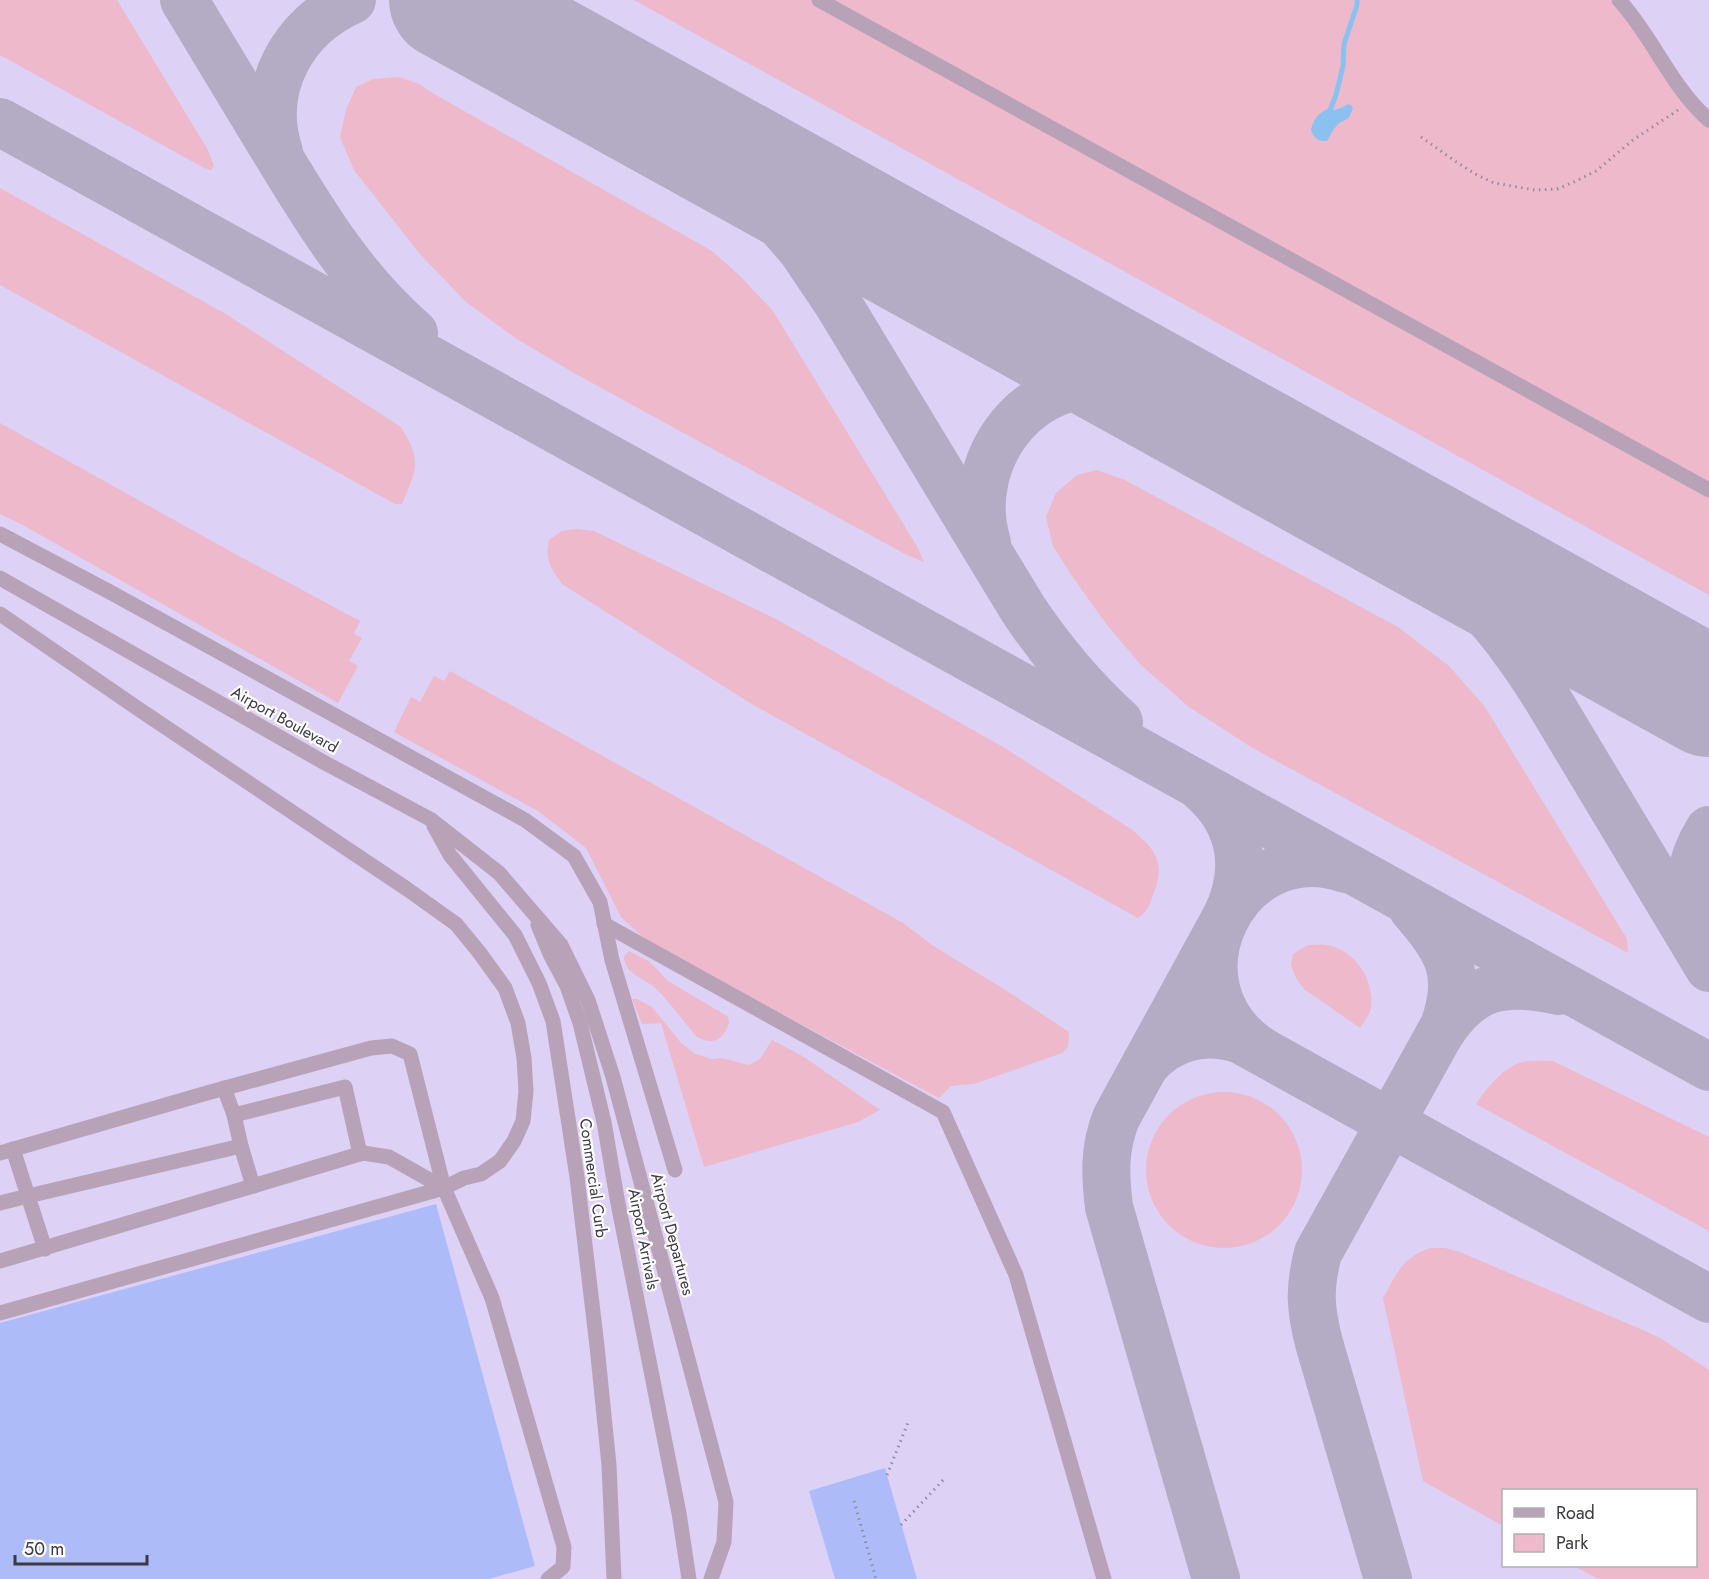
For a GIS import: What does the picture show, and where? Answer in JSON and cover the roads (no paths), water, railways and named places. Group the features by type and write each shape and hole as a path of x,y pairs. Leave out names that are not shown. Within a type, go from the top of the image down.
{"street":[{"path":"819,0 1709,490"},
{"path":"1619,0 1641,27 1667,69 1691,101 1709,120"},
{"path":"0,534 525,819 574,856 600,902 612,960 675,1170"},
{"name":"Airport Boulevard","path":"0,578 430,819 499,873 534,914"},
{"path":"0,614 456,924 480,952 505,988 518,1023 524,1058 526,1091 523,1121 514,1141 500,1161 481,1174 464,1178 444,1188 0,1312"},
{"name":"Commercial Curb","path":"430,819 450,855 515,935 539,983 553,1021 577,1177 597,1346 609,1465 615,1578"},
{"name":"Airport Arrivals","path":"534,914 550,954 567,986 580,1023 601,1111 679,1513 689,1579"},
{"name":"Airport Departures","path":"534,914 561,945 588,1000 619,1100 726,1502 724,1542 711,1579"},
{"path":"604,924 943,1112 1016,1275 1104,1579"},
{"path":"45,1249 28,1196 6,1151 371,1048 392,1046 410,1054 444,1188 492,1298 564,1547 563,1567 548,1579"},
{"path":"234,1115 345,1087 360,1154"},
{"path":"224,1088 234,1115 253,1186"},
{"path":"0,1203 241,1146"},
{"path":"0,1261 360,1154 389,1157 444,1188"}],"water":[{"path":"1348,104 1353,109 1348,119 1337,125 1327,141 1316,139 1311,129 1318,115"}],"waterway":[{"path":"1324,114 1330,110 1336,95 1343,66 1344,44 1357,0"}]}
